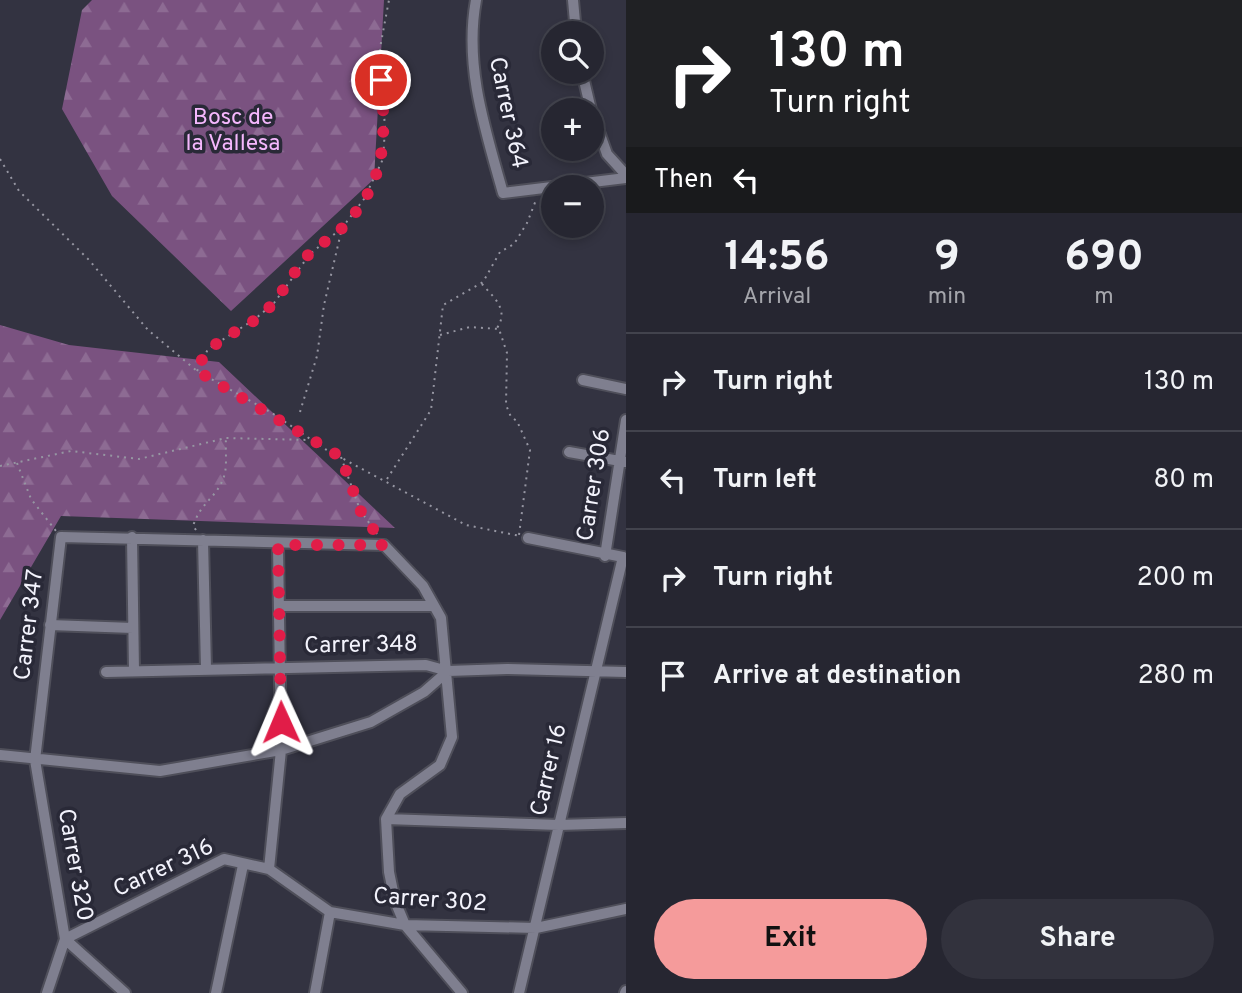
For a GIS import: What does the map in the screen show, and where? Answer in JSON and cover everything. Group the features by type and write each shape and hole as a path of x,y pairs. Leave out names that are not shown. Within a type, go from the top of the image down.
{"street":[{"name":"Carrer 364","path":"476,0 472,25 473,76 503,193 540,188"},
{"path":"573,0 575,21"},
{"path":"604,146 607,154 626,177"},
{"path":"540,188 626,177"},
{"path":"583,380 626,389"},
{"name":"Carrer 306","path":"605,556 623,462 626,420"},
{"path":"569,452 623,462"},
{"path":"61,537 132,537 278,545 384,545 424,586 441,618 452,737 440,765 400,794 386,819 388,872 395,901 405,925 463,993"},
{"name":"Carrer 347","path":"35,760 61,537"},
{"path":"132,537 134,671"},
{"path":"523,537 605,556 625,556"},
{"path":"203,540 206,669"},
{"path":"269,869 281,750 278,545"},
{"name":"Carrer 16","path":"519,993 595,670 625,556"},
{"path":"280,606 433,606"},
{"path":"50,625 133,628"},
{"name":"Carrer 348","path":"106,672 426,665 448,671 626,671"},
{"path":"0,755 160,771 281,750 371,722 424,692 448,671"},
{"name":"Carrer 320","path":"35,760 65,939 125,993"},
{"path":"386,819 559,825 626,823"},
{"name":"Carrer 316","path":"65,939 224,859 243,865"},
{"path":"216,993 243,865"},
{"name":"Carrer 302","path":"243,865 269,869 330,912 405,925 536,928 626,909"},
{"path":"315,993 330,912"},
{"path":"47,993 65,939"}],"path":[{"path":"197,371 208,349 256,319 274,303 310,254 342,228 364,200 383,159 386,129 380,48 389,0"},
{"path":"0,159 19,191 89,260 148,330 197,371 272,413 341,457 466,525 523,537 530,450 517,421 511,418 506,405 507,353 497,329"},
{"path":"386,480 431,410 443,305 481,282 500,252 514,244 527,223 540,188"},
{"path":"300,412 317,356 324,304 342,228"},
{"path":"481,282 499,302 501,323 497,329"},
{"path":"440,335 470,327 497,329"},
{"path":"0,466 71,451 139,459 226,438 312,440"},
{"path":"203,540 192,526 199,508 217,490 225,477 226,438"},
{"path":"341,457 360,510 384,545"},
{"path":"17,463 31,499 61,537"}],"green space":[{"name":"Bosc de la Vallesa","path":"92,0 384,0 374,179 231,311 112,196 62,109 82,10"},
{"path":"0,325 69,345 219,362 395,528 61,516 0,620"}],"route":[{"path":"281,722 278,545 384,545 360,510 341,457 272,413 197,371 208,349 256,319 274,303 290,284 302,263 342,228 364,200 383,159 386,129 381,80"}]}
